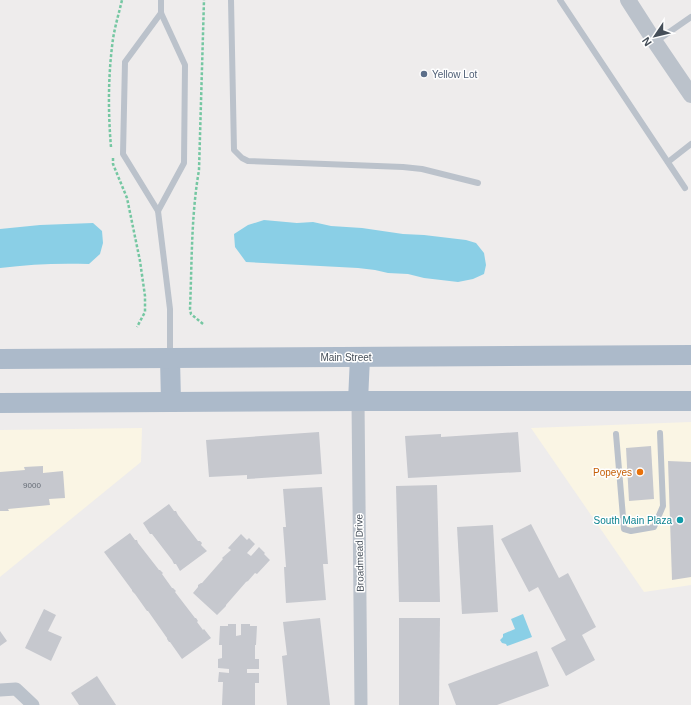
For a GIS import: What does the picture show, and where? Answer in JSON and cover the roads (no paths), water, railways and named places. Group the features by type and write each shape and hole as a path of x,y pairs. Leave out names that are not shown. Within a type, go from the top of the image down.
{"main road":[{"name":"Main Street","path":"0,360 691,355"},
{"path":"358,401 360,357"},
{"path":"170,358 171,402"},
{"path":"0,403 691,401"}],"street":[{"path":"628,0 691,95"},
{"name":"Broadmead Drive","path":"358,401 361,705"},
{"path":"0,690 16,689 33,705"}],"lane":[{"path":"158,211 184,163 185,65 161,13 161,0"},
{"path":"231,0 234,150 242,158 248,161 422,169 478,183"},
{"path":"560,0 685,188"},
{"path":"161,13 125,62 123,154 158,211 170,309 170,358"},
{"path":"655,42 691,17"},
{"path":"668,162 691,144"},
{"path":"616,434 624,529 631,531 654,527 663,506 660,433"}],"water":[{"path":"264,220 297,223 313,222 331,226 362,228 403,234 466,240 476,243 484,253 486,265 484,274 473,279 458,282 358,268 246,262 235,247 234,234 248,225"},
{"path":"93,223 102,231 103,243 100,254 89,264 44,264 0,268 0,229 40,225"},
{"path":"523,614 532,637 507,646 506,644 502,643 500,640 503,637 503,634 515,629 511,619"}],"place":[{"name":"Yellow Lot","path":"424,74"},
{"name":"Popeyes","path":"640,472"},
{"name":"South Main Plaza","path":"680,520"}]}
